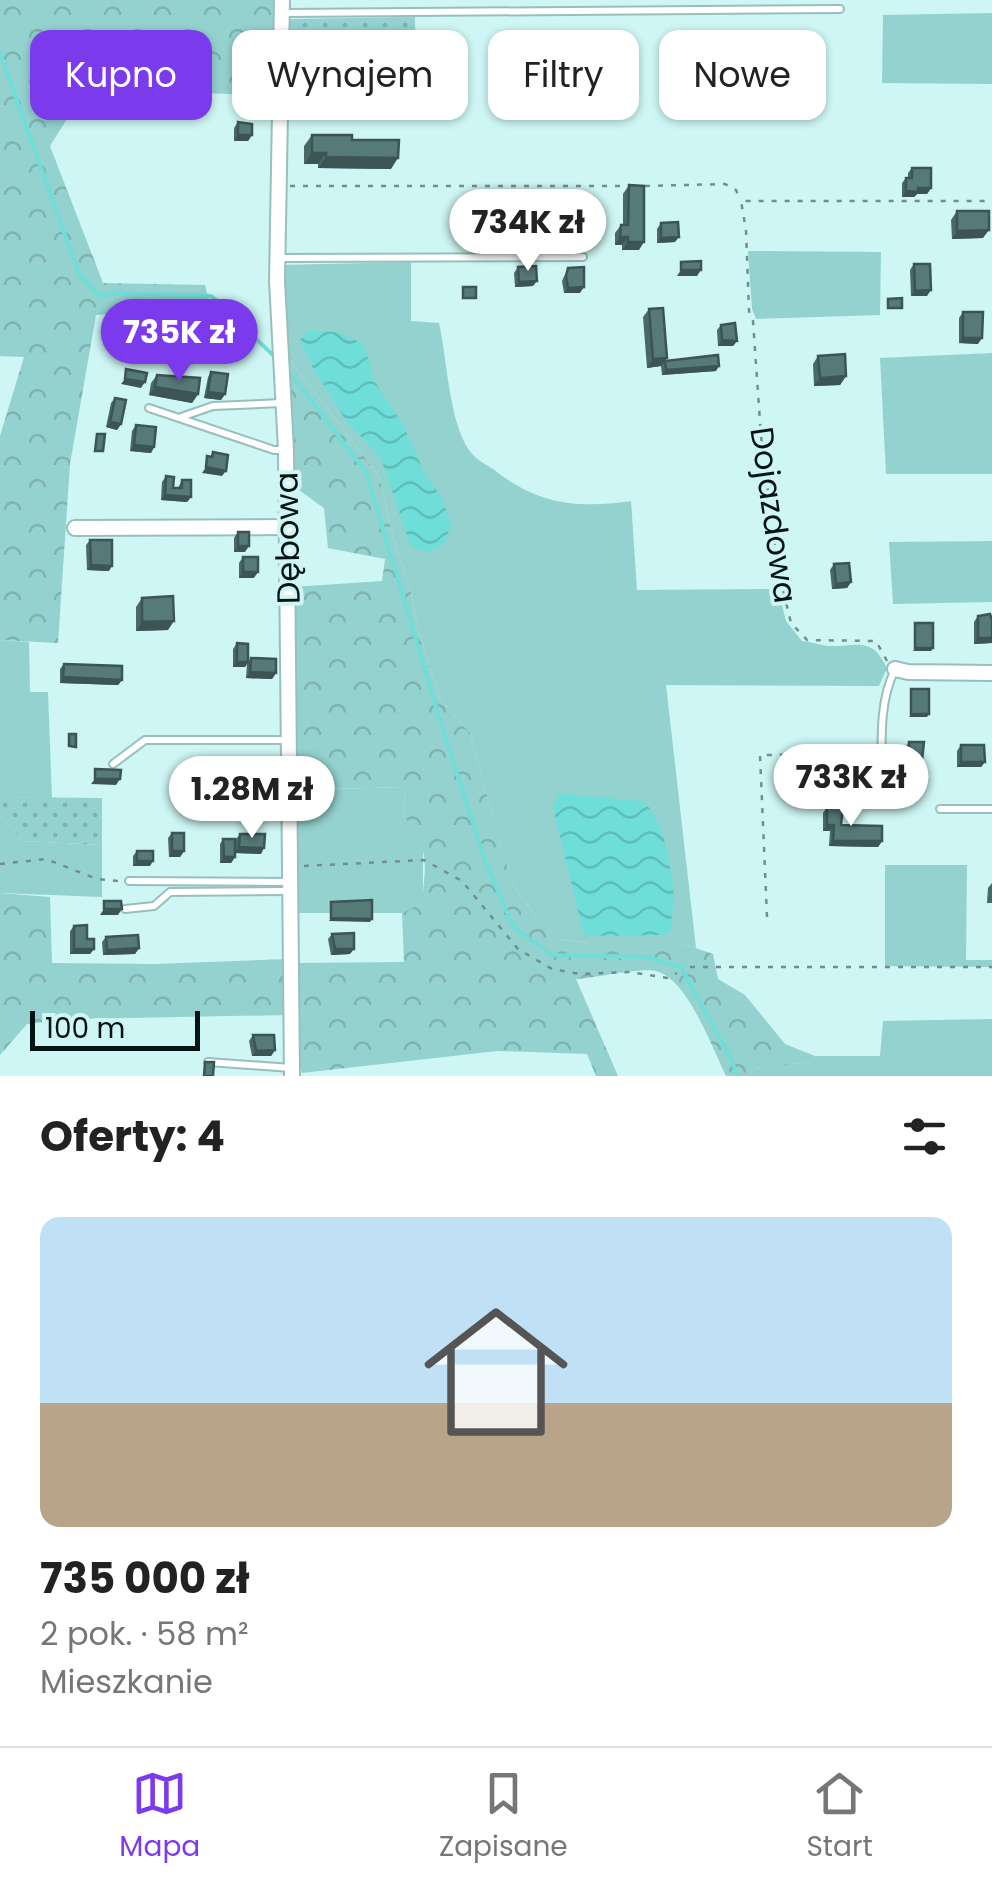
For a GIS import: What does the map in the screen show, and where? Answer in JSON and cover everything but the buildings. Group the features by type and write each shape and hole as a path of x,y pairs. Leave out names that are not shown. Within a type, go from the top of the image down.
{"street":[{"name":"Dębowa","path":"283,6 278,258 286,450 292,1072"},
{"path":"75,528 286,527"},
{"path":"895,668 908,672 992,673"}],"lane":[{"path":"283,6 840,10"},
{"path":"278,258 583,257"},
{"path":"178,418 213,406 283,403"},
{"path":"149,408 274,450 286,450"},
{"path":"882,798 884,701 895,668"},
{"path":"113,764 145,740 289,740"},
{"path":"940,810 992,810"},
{"path":"128,881 291,879"},
{"path":"125,910 154,906 170,892 291,879"},
{"path":"208,1062 292,1072"}],"path":[{"path":"281,186 725,184 736,190 740,201 992,202"},
{"name":"Dojazdowa","path":"740,201 746,230 768,508 790,622 807,640 876,642 895,668"},
{"path":"767,917 760,755 883,754"},
{"path":"0,864 46,858 97,879 128,881"},
{"path":"291,879 424,860 462,881 518,949 552,969 580,974 630,972 667,978 677,974"},
{"path":"690,967 992,966"}],"green space":[{"path":"0,0 273,0 274,30 232,30 232,94 212,94 212,30 30,30 30,120 66,120 50,146 103,283 205,285 211,308 96,315 70,464 58,643 0,640 0,436 24,357 0,356"},
{"path":"992,13 992,84 882,83 883,15"},
{"path":"415,17 415,30 288,30 288,19"},
{"path":"748,251 881,252 880,315 756,319"},
{"path":"411,262 411,321 439,323 457,423 462,438 477,458 541,497 575,504 631,501 637,590 778,589 786,621 802,641 828,646 863,645 875,651 887,668 879,686 666,685 696,948 681,943 589,943 559,939 517,892 504,859 470,733 440,699 379,476 288,358 282,265"},
{"path":"992,353 992,474 886,474 880,358"},
{"path":"288,358 379,476 440,699 470,733 517,892 559,939 589,943 681,943 713,954 718,979 745,995 785,1044 815,1056 812,1062 754,1068 754,1076 726,1076 689,1000 668,977 650,970 576,979 618,1076 596,1076 587,1054 497,1051 302,1073 298,1057 298,963 404,962 402,913 422,903 425,865 418,837 403,815 406,787 294,790 293,587 382,581 385,559 328,548 324,508 292,485"},
{"path":"992,541 992,602 893,604 889,542"},
{"path":"0,640 29,642 30,692 48,692 52,798 0,797"},
{"path":"406,787 403,815 423,841 423,903 402,913 298,913 294,790"},
{"path":"0,797 102,798 102,845 22,841 0,815"},
{"path":"0,815 22,841 102,845 102,897 0,893"},
{"path":"885,865 967,865 966,960 992,960 992,967 885,966"},
{"path":"0,893 50,897 52,963 287,959 288,1015 73,1019 27,1024 0,1055"},
{"path":"992,1019 992,1076 754,1076 753,1068 812,1062 815,1056 880,1056 883,1021"}],"water":[{"path":"308,330 337,332 364,344 375,382 404,426 424,472 442,498 451,525 444,544 427,552 411,547 381,458 346,421 313,368 300,340"},
{"path":"559,793 642,801 650,809 666,844 673,885 673,927 666,935 584,936 553,807"}],"waterway":[{"path":"0,53 79,274 100,296 211,296 246,323 252,335 274,356"},
{"path":"287,369 366,472 485,861 511,922 552,955 647,957 681,967 737,1076"}]}
